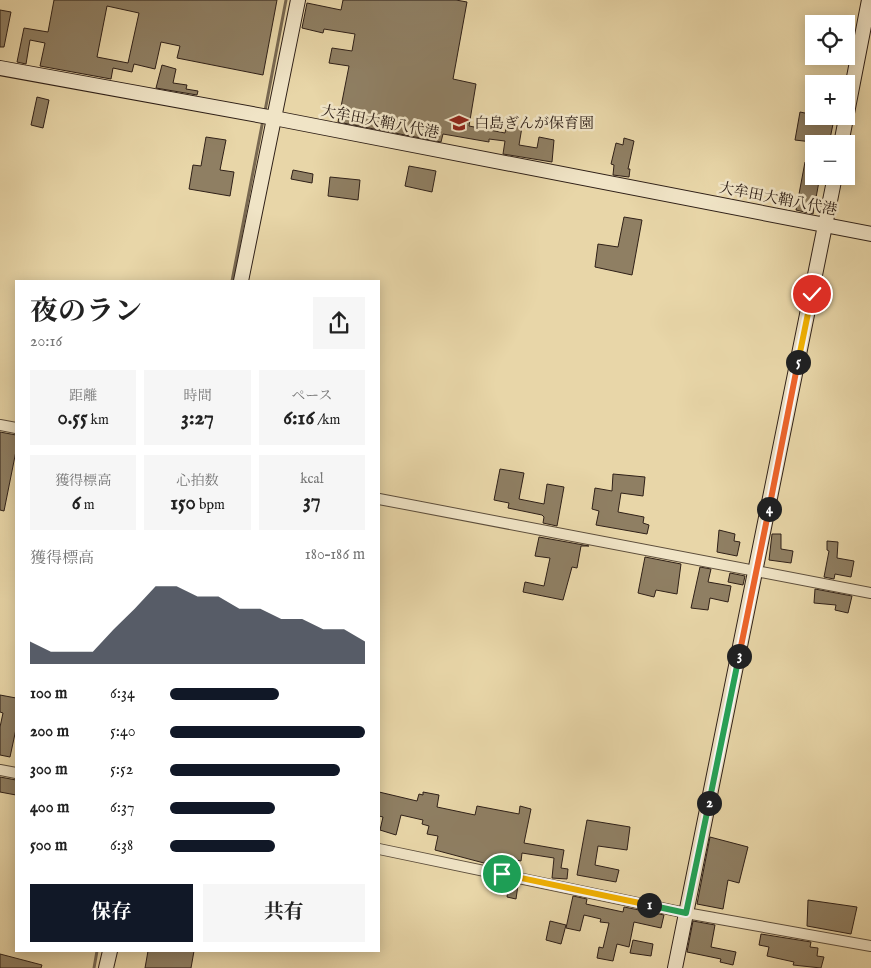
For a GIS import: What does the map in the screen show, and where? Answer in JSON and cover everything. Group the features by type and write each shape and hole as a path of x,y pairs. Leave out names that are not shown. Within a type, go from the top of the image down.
{"street":[{"path":"241,280 298,0"},
{"path":"843,135 869,0"},
{"name":"大牟田大鞘八代港","path":"0,68 274,118 871,234"},
{"path":"675,968 833,185"},
{"path":"0,425 15,428"},
{"path":"380,499 871,593"},
{"path":"0,770 15,773"},
{"path":"380,848 686,913 871,946"},
{"path":"106,968 110,952"}],"building":[{"path":"54,0 277,0 263,75 177,58 180,46 161,42 155,69 134,64 132,72 113,68 111,79 40,66 45,43 30,40 26,64 17,62 24,28 48,32","holes":["107,6 139,13 128,63 97,57"]},
{"path":"343,0 456,0 467,2 453,79 476,84 469,126 505,133 507,124 522,127 519,145 537,148 539,137 554,140 552,162 503,154 505,141 489,139 489,142 443,134 441,142 338,122 349,66 329,63 332,48 352,51 355,34 324,29 323,33 302,28 307,3 341,10"},
{"path":"0,10 11,12 4,47 0,47"},
{"path":"162,65 176,69 173,83 187,85 186,89 198,91 197,95 156,88"},
{"path":"37,97 49,100 43,128 31,125"},
{"path":"800,112 805,113 805,125 833,125 831,135 805,135 805,141 795,140"},
{"path":"206,137 226,140 220,170 234,172 230,196 189,189 193,165 201,166"},
{"path":"624,138 634,141 628,169 630,169 629,177 613,175 614,165 611,164 616,143 623,145"},
{"path":"805,162 805,185 818,185 813,214 796,210"},
{"path":"409,166 436,171 432,192 405,186"},
{"path":"293,170 313,174 312,183 291,179"},
{"path":"330,177 360,180 358,200 328,196"},
{"path":"624,217 642,220 632,275 595,267 598,244 618,247"},
{"path":"0,432 15,435 15,456 4,511 0,510"},
{"path":"500,469 524,473 519,499 544,504 547,484 564,487 557,526 543,523 544,517 542,515 508,508 509,503 494,500"},
{"path":"613,474 645,477 643,496 621,493 618,512 644,517 643,523 649,525 647,534 596,525 599,511 592,509 595,488 612,491"},
{"path":"719,530 735,534 734,541 740,542 737,556 717,552"},
{"path":"772,534 781,534 781,549 793,551 791,563 769,560"},
{"path":"539,537 589,546 581,546 577,568 572,567 563,600 523,592 525,582 544,586 550,558 535,556"},
{"path":"827,541 838,542 837,558 854,561 851,577 835,574 834,579 824,577 829,551 827,550"},
{"path":"645,557 681,564 677,594 656,590 654,597 638,593"},
{"path":"700,567 711,569 708,582 731,586 728,602 710,598 708,610 691,608"},
{"path":"730,573 745,576 743,585 728,582"},
{"path":"815,589 852,596 848,613 835,610 836,605 814,603"},
{"path":"0,695 15,698 15,734 10,757 0,755 0,727 3,713 0,712"},
{"path":"0,777 15,780 15,795 0,792"},
{"path":"380,792 417,801 419,794 423,795 423,792 439,795 437,807 475,815 477,806 519,814 520,806 531,809 524,843 564,850 561,868 568,869 567,879 552,878 554,858 522,853 521,861 501,857 499,867 435,850 438,836 427,834 429,826 422,824 423,820 401,815 396,835 380,830 383,817 380,816"},
{"path":"587,820 630,827 627,850 598,846 595,865 619,870 616,882 577,875"},
{"path":"710,837 748,847 739,883 728,880 723,909 697,904"},
{"path":"509,883 518,885 516,899 507,897"},
{"path":"573,896 587,899 586,904 623,912 624,907 664,915 661,928 634,922 629,947 617,944 613,961 597,958 599,947 603,948 609,923 600,922 601,919 584,915 580,931 566,928"},
{"path":"808,900 857,907 851,934 807,926"},
{"path":"550,921 566,925 561,944 546,940"},
{"path":"693,921 715,925 711,947 736,952 733,965 720,962 721,959 687,952"},
{"path":"761,934 811,942 810,947 818,948 817,956 824,957 821,968 793,965 794,962 767,956 769,947 759,945"},
{"path":"633,940 653,944 651,956 630,953"},
{"path":"148,952 194,952 191,968 145,968"},
{"path":"0,954 42,965 41,968 0,968"}],"waterway":[{"path":"265,111 286,0"},
{"path":"232,280 263,120"},
{"path":"94,968 97,952"}],"place":[{"name":"白島ぎんが保育園","path":"459,123"}],"route":[{"path":"502,874 686,913 812,294"}]}
